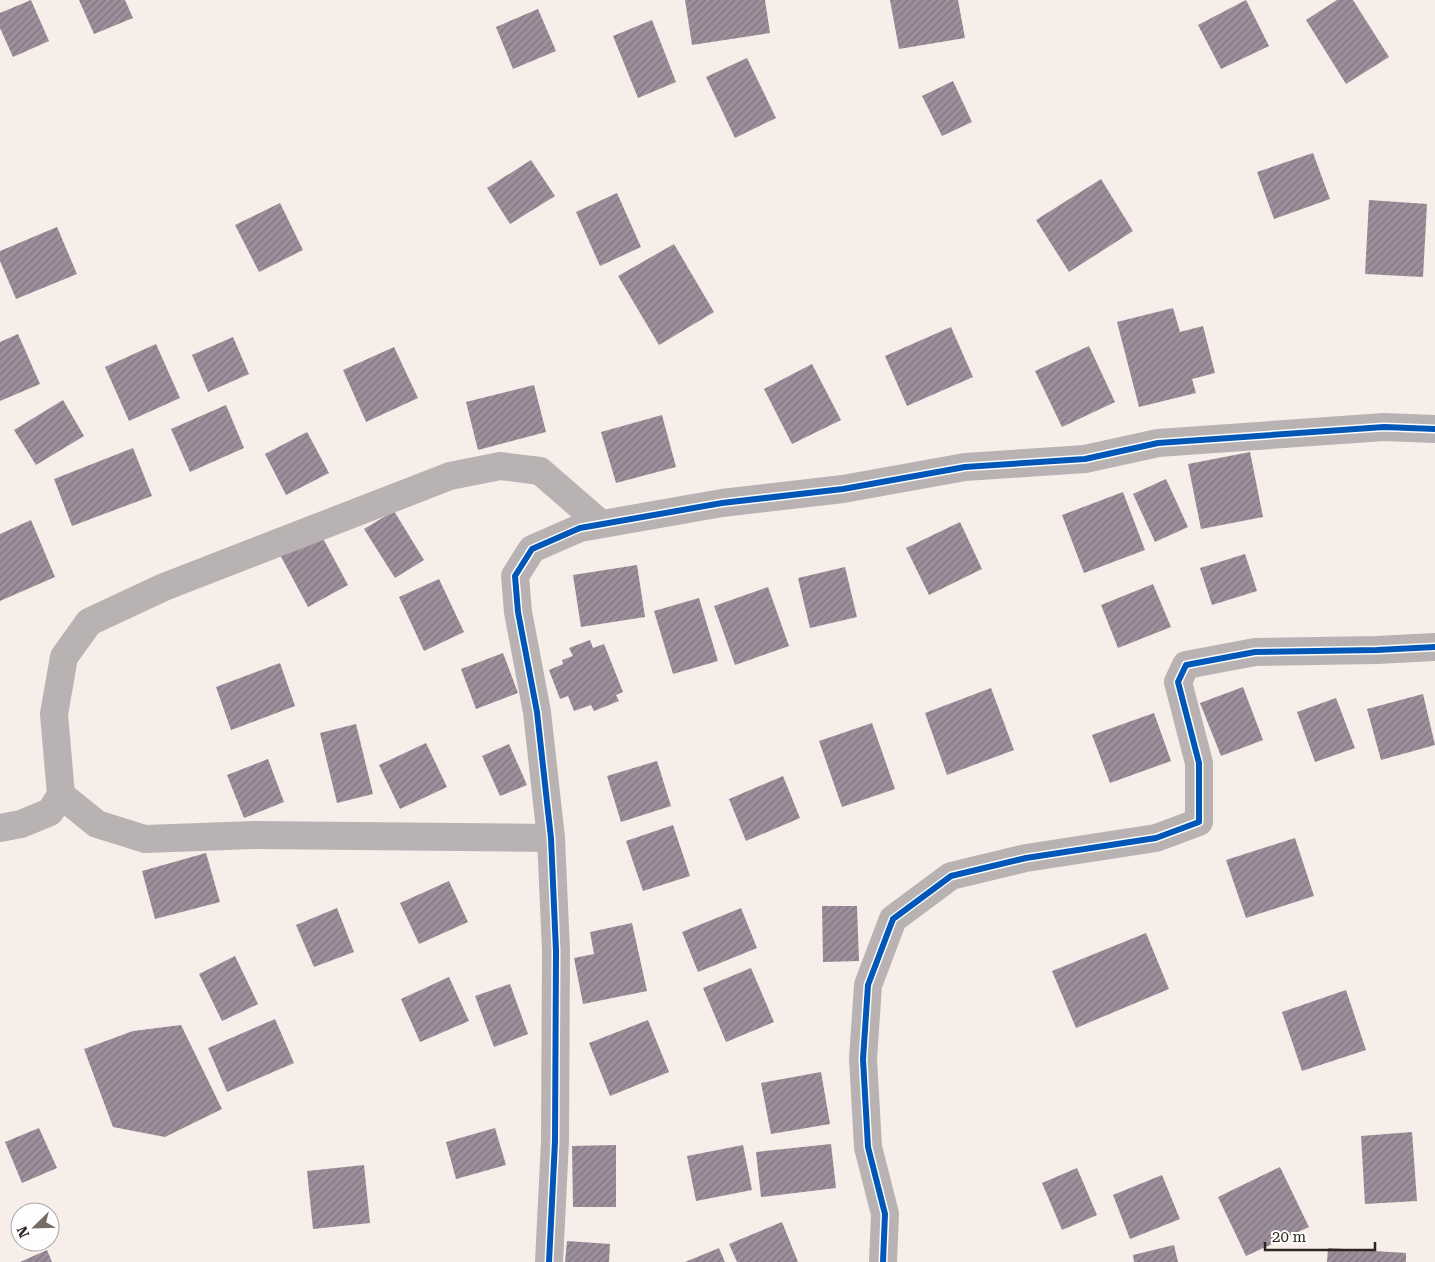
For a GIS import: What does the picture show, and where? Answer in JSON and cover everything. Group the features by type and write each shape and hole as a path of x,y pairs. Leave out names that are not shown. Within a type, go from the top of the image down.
{"street":[{"path":"549,1262 556,1091 556,951 551,838 537,712 518,612 515,576 532,549 580,528 601,524 722,503 843,489 965,467 1085,459 1158,442 1384,428 1435,429"},
{"path":"0,828 21,824 50,812 61,796 54,714 64,658 89,622 164,587 440,479 483,469 500,466 540,471 601,524"},
{"path":"883,1262 885,1214 868,1147 863,1059 868,985 893,919 951,876 1026,858 1156,838 1199,822 1199,763 1178,682 1186,665 1255,652 1377,650 1435,646"},
{"path":"61,796 98,824 145,839 254,835 551,838"}],"building":[{"path":"31,0 49,41 13,57 0,28 0,13"},
{"path":"79,0 125,0 133,18 94,34"},
{"path":"685,0 765,0 770,33 692,45"},
{"path":"890,0 958,0 965,38 899,49"},
{"path":"1246,0 1269,46 1221,69 1198,25"},
{"path":"1337,0 1353,0 1389,57 1346,84 1306,20"},
{"path":"538,9 556,51 513,69 496,27"},
{"path":"652,20 676,82 638,98 613,36"},
{"path":"747,58 776,118 735,138 706,77"},
{"path":"953,81 972,122 942,136 922,96"},
{"path":"1313,153 1330,199 1274,219 1257,172"},
{"path":"531,160 555,196 510,224 487,188"},
{"path":"1101,179 1133,231 1069,272 1036,220"},
{"path":"617,193 641,247 600,266 576,212"},
{"path":"1369,200 1427,204 1423,277 1365,274"},
{"path":"280,203 303,250 259,272 235,225"},
{"path":"57,227 77,274 16,299 0,261 0,251"},
{"path":"674,244 714,312 659,345 618,276"},
{"path":"1173,308 1180,332 1203,326 1215,373 1192,379 1196,393 1139,407 1117,322"},
{"path":"951,327 973,377 907,406 885,356"},
{"path":"18,334 40,384 0,401 0,342"},
{"path":"233,337 249,374 208,392 192,355"},
{"path":"156,344 180,398 129,421 105,367"},
{"path":"1089,346 1115,402 1062,427 1035,371"},
{"path":"394,347 418,398 366,422 343,370"},
{"path":"812,364 841,420 792,444 764,389"},
{"path":"534,385 546,432 478,450 466,402"},
{"path":"63,400 84,436 36,465 14,430"},
{"path":"226,405 244,448 190,472 171,429"},
{"path":"662,415 676,467 616,483 601,432"},
{"path":"307,432 329,473 286,495 265,454"},
{"path":"133,448 152,496 72,526 54,479"},
{"path":"1250,452 1263,517 1201,529 1188,464"},
{"path":"1166,479 1188,527 1155,542 1133,494"},
{"path":"1123,492 1145,550 1084,573 1062,515"},
{"path":"394,511 424,560 395,578 364,529"},
{"path":"31,520 55,577 0,601 0,534"},
{"path":"960,522 982,569 929,595 906,548"},
{"path":"319,531 348,585 308,607 279,553"},
{"path":"1245,554 1257,591 1212,605 1200,568"},
{"path":"637,565 645,617 581,627 573,575"},
{"path":"845,567 857,617 810,628 798,578"},
{"path":"439,579 464,632 424,651 399,597"},
{"path":"1153,584 1171,627 1118,648 1101,605"},
{"path":"768,587 789,646 735,665 714,606"},
{"path":"699,598 718,661 673,674 654,611"},
{"path":"590,640 593,648 604,644 623,692 616,695 619,701 594,711 591,705 574,711 568,696 560,699 549,670 563,664 562,660 573,656 569,648"},
{"path":"503,653 518,693 476,709 461,669"},
{"path":"280,663 295,706 231,730 216,687"},
{"path":"1243,687 1263,740 1221,756 1200,703"},
{"path":"991,688 1014,750 947,775 925,713"},
{"path":"1423,694 1435,745 1381,760 1367,709"},
{"path":"1336,698 1355,748 1315,762 1297,712"},
{"path":"1154,713 1171,761 1110,783 1092,735"},
{"path":"872,723 895,789 842,807 819,741"},
{"path":"356,724 373,794 337,803 320,733"},
{"path":"426,743 447,787 400,809 379,765"},
{"path":"509,744 527,785 500,796 482,756"},
{"path":"268,759 284,802 244,818 227,775"},
{"path":"657,761 671,806 621,822 607,776"},
{"path":"783,776 800,818 746,841 729,799"},
{"path":"673,825 690,876 643,891 626,841"},
{"path":"1295,838 1314,896 1246,918 1226,860"},
{"path":"206,853 220,902 155,919 142,871"},
{"path":"449,881 468,922 419,944 400,903"},
{"path":"822,906 857,906 859,961 823,962"},
{"path":"337,908 354,952 314,967 296,925"},
{"path":"741,908 757,948 698,972 682,932"},
{"path":"632,923 647,991 583,1004 574,958 594,954 590,932"},
{"path":"1146,933 1169,989 1076,1028 1052,971"},
{"path":"235,956 258,1004 222,1021 199,974"},
{"path":"751,968 774,1022 726,1042 703,988"},
{"path":"449,977 469,1021 420,1042 401,999"},
{"path":"510,984 528,1034 494,1047 475,996"},
{"path":"1346,990 1366,1050 1302,1071 1282,1012"},
{"path":"275,1019 294,1063 227,1092 208,1048"},
{"path":"648,1020 669,1072 610,1096 589,1043"},
{"path":"181,1025 222,1109 165,1137 113,1127 84,1049 133,1031"},
{"path":"821,1072 830,1124 771,1134 761,1083"},
{"path":"39,1128 57,1168 22,1183 5,1142"},
{"path":"495,1128 506,1165 456,1179 446,1142"},
{"path":"1412,1132 1417,1201 1365,1204 1361,1136"},
{"path":"831,1144 836,1188 761,1197 756,1152"},
{"path":"616,1145 616,1207 573,1207 572,1146"},
{"path":"743,1145 752,1190 696,1201 687,1156"},
{"path":"364,1165 370,1223 313,1229 307,1171"},
{"path":"1280,1167 1309,1227 1246,1256 1218,1197"},
{"path":"1077,1168 1097,1215 1062,1230 1042,1183"},
{"path":"1162,1175 1180,1219 1130,1239 1113,1195"},
{"path":"782,1222 798,1262 737,1262 729,1244"},
{"path":"567,1241 610,1244 609,1262 565,1262"},
{"path":"1174,1245 1178,1262 1134,1262 1133,1255"},
{"path":"719,1248 725,1262 685,1262"},
{"path":"1328,1248 1406,1253 1406,1262 1327,1262"},
{"path":"42,1252 48,1252 52,1262 20,1262"}],"cycle path":[{"path":"549,1262 555,1141 556,951 551,838 537,712 518,612 515,576 532,549 580,528 722,503 843,489 965,467 1085,459 1158,443 1384,427 1435,429"},
{"path":"883,1262 885,1214 868,1147 863,1059 868,985 893,919 951,876 1026,858 1156,838 1199,822 1199,763 1178,682 1186,665 1255,652 1435,647"}]}
